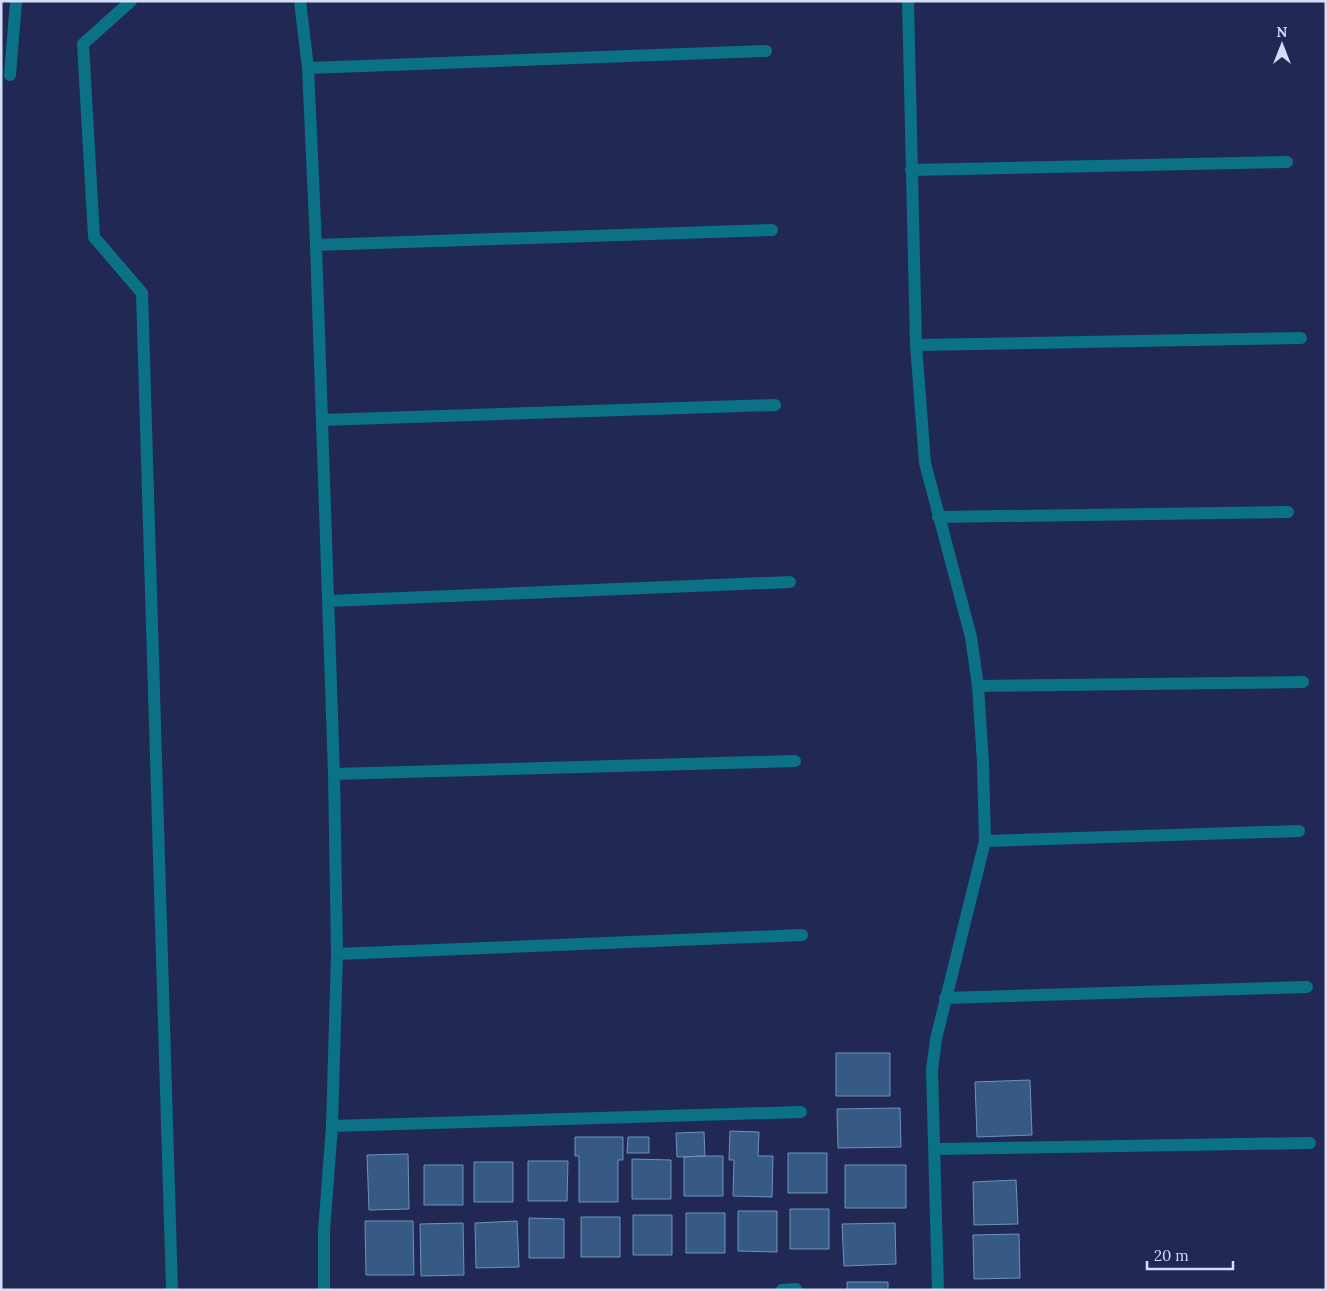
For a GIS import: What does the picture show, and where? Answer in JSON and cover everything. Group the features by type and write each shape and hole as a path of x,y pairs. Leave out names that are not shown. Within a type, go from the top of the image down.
{"street":[{"path":"10,75 16,1"},
{"path":"131,1 83,44 94,237 142,293 172,1290"},
{"path":"300,1 308,68 316,245 334,774 337,954 332,1126 324,1231 324,1290"},
{"path":"908,1 916,345 925,463 971,637 978,686 983,763 985,841 945,998 936,1038 932,1070 938,1290"},
{"path":"308,68 766,51"},
{"path":"911,170 1287,162"},
{"path":"316,245 772,230"},
{"path":"916,345 1301,338"},
{"path":"322,420 775,405"},
{"path":"938,517 1288,512"},
{"path":"329,601 790,582"},
{"path":"978,686 1303,682"},
{"path":"334,774 795,761"},
{"path":"985,841 1299,831"},
{"path":"337,954 802,935"},
{"path":"945,998 1307,987"},
{"path":"332,1126 801,1112"},
{"path":"935,1149 1310,1143"},
{"path":"782,1290 796,1289"}],"building":[{"path":"836,1053 890,1053 890,1096 836,1096"},
{"path":"1030,1080 1032,1135 977,1137 975,1082"},
{"path":"900,1108 901,1147 838,1148 837,1109"},
{"path":"730,1131 759,1132 758,1156 773,1156 772,1197 733,1196 734,1160 729,1160"},
{"path":"704,1132 705,1156 677,1157 676,1133"},
{"path":"575,1137 623,1137 623,1160 618,1160 618,1202 579,1202 579,1156 575,1156"},
{"path":"628,1137 649,1137 649,1153 627,1153"},
{"path":"788,1153 827,1153 827,1193 788,1193"},
{"path":"408,1154 409,1209 369,1210 367,1155"},
{"path":"723,1156 723,1196 684,1196 684,1157"},
{"path":"632,1159 671,1160 671,1199 632,1199"},
{"path":"528,1161 568,1161 567,1201 528,1201"},
{"path":"474,1162 513,1162 513,1202 474,1202"},
{"path":"424,1165 463,1165 463,1205 424,1205"},
{"path":"845,1165 906,1165 906,1208 845,1208"},
{"path":"1016,1180 1018,1224 974,1225 973,1182"},
{"path":"790,1209 829,1209 829,1249 790,1249"},
{"path":"738,1211 777,1211 777,1252 738,1251"},
{"path":"686,1213 725,1213 725,1253 686,1253"},
{"path":"633,1215 672,1215 672,1255 633,1255"},
{"path":"581,1217 620,1217 620,1257 581,1257"},
{"path":"529,1218 564,1219 564,1258 529,1258"},
{"path":"365,1221 413,1221 414,1275 366,1275"},
{"path":"517,1221 519,1267 476,1268 475,1223"},
{"path":"463,1223 464,1275 421,1276 420,1224"},
{"path":"895,1223 896,1264 844,1266 842,1224"},
{"path":"1019,1234 1020,1278 974,1279 973,1235"},
{"path":"847,1282 888,1282 888,1290 847,1290"}]}
